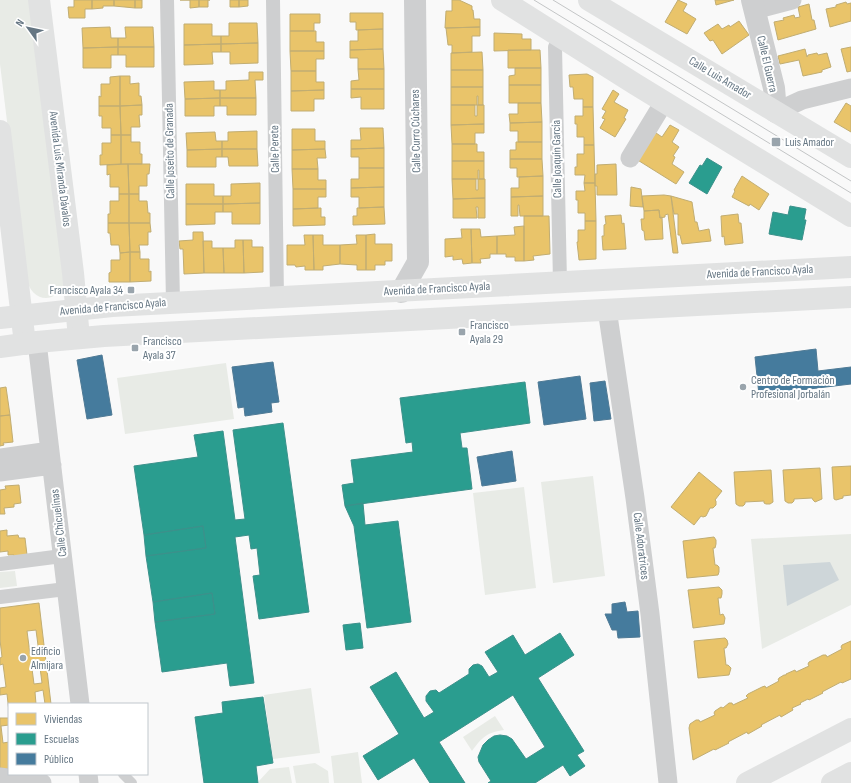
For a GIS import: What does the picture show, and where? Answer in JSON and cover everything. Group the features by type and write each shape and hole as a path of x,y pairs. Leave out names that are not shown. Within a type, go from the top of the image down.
{"main road":[{"name":"Avenida Luis Miranda Dávalos","path":"39,0 72,265 79,338"},
{"path":"502,0 664,102 851,216"},
{"name":"Calle Luis Amador","path":"588,0 851,156"},
{"path":"0,131 4,197 23,315 31,343"},
{"name":"Avenida de Francisco Ayala","path":"0,318 102,306 402,292 560,282 851,267"},
{"path":"0,347 79,338 851,297"},
{"path":"747,783 851,729"},
{"path":"832,783 851,773"}],"street":[{"name":"Calle Joseíto de Granada","path":"167,0 173,302"},
{"name":"Calle Perete","path":"273,0 277,298"},
{"name":"Calle Curro Cúchares","path":"402,292 418,262 415,0"},
{"name":"Calle El Guerra","path":"792,0 753,5 774,88 776,112 802,100 851,88"},
{"name":"Calle Joaquín García","path":"560,282 555,47 561,37"},
{"path":"630,158 664,102"},
{"path":"418,262 438,289"},
{"name":"Calle Adoratrices","path":"607,310 635,498 650,614 668,783"},
{"name":"Calle Chicuelinas","path":"31,343 51,458 80,703"},
{"path":"0,458 51,458"},
{"path":"0,472 51,458"},
{"path":"0,564 62,556"},
{"path":"0,597 66,589"},
{"path":"0,777 42,783"}],"lane":[{"path":"124,775 132,783"}],"shaded area":[{"path":"0,0 32,0 66,282 56,295 50,298 38,296 33,292 26,277 0,64"},
{"path":"226,363 234,419 125,434 117,378"},
{"path":"593,476 605,576 553,583 541,482"},
{"path":"524,487 536,588 485,595 473,493"},
{"path":"851,534 851,605 762,649 751,539"},
{"path":"830,562 839,580 787,606 783,565"},
{"path":"15,571 17,586 0,588 0,572"},
{"path":"311,688 320,753 273,759 264,695"},
{"path":"495,716 504,730 489,734 479,742 472,751 463,737"},
{"path":"358,752 362,783 334,783 331,756"},
{"path":"315,763 328,771 329,783 296,783 293,766"},
{"path":"289,767 292,783 259,783 259,781 270,769"}],"building: Viviendas":[{"path":"74,0 92,0 92,9 85,9 85,18 69,18 68,7 74,7"},
{"path":"92,0 114,0 114,6 103,6 103,8 92,9"},
{"path":"114,0 135,0 135,8 114,6"},
{"path":"135,0 142,0 142,8 135,8"},
{"path":"190,0 199,0 199,7 190,8"},
{"path":"199,0 208,0 208,7 199,7"},
{"path":"230,0 239,0 239,7 230,7"},
{"path":"239,0 248,0 248,6 239,7"},
{"path":"452,0 459,0 472,6 474,19 480,19 480,27 445,28 446,11 452,11"},
{"path":"678,0 687,4 683,11 696,19 687,34 665,22"},
{"path":"715,0 734,0 716,5"},
{"path":"846,2 847,4 851,3 851,21 830,27 826,9 836,7 836,5"},
{"path":"809,4 812,20 814,20 816,29 778,40 774,22 784,20 783,18 794,15 795,18 800,17 798,7"},
{"path":"350,13 383,13 383,29 356,30 356,22 350,22"},
{"path":"290,14 320,14 320,23 314,23 314,31 290,31"},
{"path":"739,21 749,35 722,54 713,40 710,41 704,33 718,24 722,29 729,25 730,27"},
{"path":"229,23 257,23 258,43 221,44 221,36 229,36"},
{"path":"184,24 212,24 212,36 221,36 221,44 184,45"},
{"path":"110,27 111,38 118,38 118,47 83,48 82,28"},
{"path":"125,27 153,27 154,47 118,47 118,38 126,38"},
{"path":"480,27 480,36 472,36 472,52 452,53 452,45 448,45 446,28"},
{"path":"383,29 383,49 350,50 350,41 358,41 358,30"},
{"path":"290,31 316,31 316,42 324,42 324,51 290,51"},
{"path":"494,33 522,34 522,39 531,39 531,50 494,51"},
{"path":"258,43 258,63 230,64 230,52 221,52 221,44"},
{"path":"221,44 221,52 212,52 213,64 184,65 184,45"},
{"path":"118,47 118,55 111,55 111,68 83,68 83,48"},
{"path":"118,47 154,47 154,67 126,67 126,55 118,55"},
{"path":"851,47 851,71 847,72 841,49"},
{"path":"383,49 384,69 358,69 358,58 350,58 350,50"},
{"path":"805,49 807,57 808,55 817,53 818,55 827,53 831,67 822,70 822,72 803,76 799,60 780,64 778,56"},
{"path":"508,50 540,50 541,68 508,68"},
{"path":"290,51 324,51 324,59 316,59 316,71 291,71"},
{"path":"482,52 483,70 451,70 451,53"},
{"path":"515,68 541,68 541,85 509,85 509,76 515,75"},
{"path":"358,69 384,69 384,89 351,89 351,81 359,80"},
{"path":"451,70 483,70 483,87 451,87"},
{"path":"291,71 316,71 316,82 324,82 324,90 291,91"},
{"path":"249,72 263,72 263,80 255,80 256,98 220,98 220,90 226,90 226,81 249,80"},
{"path":"587,74 593,77 593,107 583,107 583,99 574,99 573,87 570,87 569,75"},
{"path":"120,76 130,76 130,84 139,83 139,96 141,96 142,105 120,106"},
{"path":"120,76 120,106 99,106 101,84 110,84 110,77"},
{"path":"214,81 214,90 220,90 220,98 185,99 184,82"},
{"path":"509,85 541,85 541,103 509,103"},
{"path":"451,87 483,87 483,105 478,105 477,96 477,105 451,105"},
{"path":"351,89 384,89 384,109 361,109 361,97 351,98"},
{"path":"324,90 324,99 314,99 314,111 291,111 291,91"},
{"path":"613,90 619,94 614,102 628,110 624,118 626,119 615,137 600,128 605,119 602,118 606,111 602,109"},
{"path":"220,98 256,98 256,115 227,115 227,106 220,106"},
{"path":"220,98 220,106 214,106 214,116 185,116 185,99"},
{"path":"518,103 541,103 542,122 510,123 509,114 518,114"},
{"path":"846,103 851,106 851,132 834,122"},
{"path":"142,105 142,115 139,115 140,127 131,127 131,135 121,135 120,106"},
{"path":"451,105 475,105 475,116 477,116 477,105 484,105 484,124 451,125"},
{"path":"99,106 120,106 121,135 111,135 111,128 102,128 102,116 99,116"},
{"path":"583,107 593,107 594,145 584,145 584,137 577,137 577,124 575,124 575,116 583,116"},
{"path":"542,122 542,142 518,142 518,131 510,131 510,123"},
{"path":"484,124 484,133 475,133 475,144 452,144 451,125"},
{"path":"670,125 679,130 672,142 679,147 673,156 675,157 672,164 684,172 676,184 636,159 653,131 662,137"},
{"path":"360,128 383,128 384,148 351,149 351,140 361,140"},
{"path":"292,129 315,129 315,141 325,141 325,149 292,150"},
{"path":"257,131 257,149 222,149 222,141 228,141 228,132"},
{"path":"215,132 216,141 222,141 222,149 187,150 186,133"},
{"path":"111,135 121,135 121,164 100,165 102,143 111,143"},
{"path":"121,135 131,135 131,142 140,142 142,164 121,164"},
{"path":"516,142 542,142 542,159 510,159 510,150 516,150"},
{"path":"452,144 477,144 477,152 484,152 484,161 452,161"},
{"path":"584,145 594,145 595,183 584,183 585,175 575,175 575,167 577,167 577,154 584,154"},
{"path":"384,148 384,168 359,168 359,157 351,157 351,149"},
{"path":"222,149 222,157 216,157 216,167 187,167 187,150"},
{"path":"222,149 257,149 258,166 229,166 228,157 222,157"},
{"path":"325,149 326,158 317,158 318,169 292,169 292,150"},
{"path":"510,159 542,159 543,176 517,177 517,168 510,168"},
{"path":"452,161 484,161 484,179 479,179 478,170 478,179 452,179"},
{"path":"128,164 129,194 119,194 119,187 110,187 110,174 107,175 107,165"},
{"path":"128,164 150,164 149,174 147,174 147,186 139,186 139,194 129,194"},
{"path":"616,164 617,195 597,195 595,174 597,174 597,165"},
{"path":"359,168 384,168 384,187 351,188 351,179 359,179"},
{"path":"292,169 318,169 318,180 326,180 326,189 293,189"},
{"path":"543,176 543,196 511,197 511,188 519,188 519,177"},
{"path":"742,176 769,194 759,210 750,204 749,206 732,197 735,191 734,190"},
{"path":"452,179 476,179 476,190 478,190 478,179 485,179 485,198 453,199"},
{"path":"260,183 260,203 223,204 223,196 231,196 231,184"},
{"path":"584,183 595,183 596,221 585,221 585,213 578,213 576,191 585,191"},
{"path":"186,184 214,184 214,196 223,196 223,204 186,204"},
{"path":"384,187 384,207 359,208 359,197 351,197 351,188"},
{"path":"631,187 641,189 643,207 630,206"},
{"path":"293,189 326,189 326,197 318,197 318,208 293,209"},
{"path":"119,194 129,194 129,223 108,223 110,201 119,201"},
{"path":"129,194 139,194 139,201 147,201 148,213 150,213 150,223 129,223"},
{"path":"543,196 543,216 520,216 518,205 518,216 511,216 511,197"},
{"path":"642,196 671,196 678,253 673,253 668,214 665,215 665,217 660,218 659,210 644,211"},
{"path":"671,196 692,202 695,222 697,222 699,231 709,229 711,241 682,244 680,235 678,235 678,214 674,214"},
{"path":"485,198 485,218 478,218 478,207 476,207 477,218 453,218 453,199"},
{"path":"260,203 260,224 232,224 232,212 223,212 223,204"},
{"path":"186,204 223,204 223,212 215,212 215,224 186,225"},
{"path":"384,207 385,224 353,225 353,216 357,216 357,208"},
{"path":"321,208 321,217 325,217 325,225 293,226 293,209"},
{"path":"659,210 660,218 662,217 663,239 645,240 641,219 644,219 644,211"},
{"path":"738,214 739,223 741,223 743,243 725,245 724,236 722,237 721,216"},
{"path":"621,215 622,224 624,223 626,249 603,250 602,236 604,236 604,225 606,224 605,216"},
{"path":"524,216 549,216 550,254 533,256 534,260 524,261"},
{"path":"585,221 596,221 596,259 579,260 577,242 578,230 585,230"},
{"path":"108,223 129,223 130,252 120,253 119,245 111,245 110,233 108,233"},
{"path":"129,223 150,223 151,232 148,232 148,245 139,245 140,252 130,252"},
{"path":"524,226 524,261 515,261 515,257 506,257 506,254 497,254 497,236 515,235 514,227"},
{"path":"461,229 471,229 472,263 463,264 462,259 453,260 453,256 445,257 445,239 462,238"},
{"path":"471,229 480,229 481,237 497,236 497,254 490,254 490,258 480,259 481,263 472,263"},
{"path":"193,232 203,232 204,273 184,274 183,249 180,249 179,241 193,240"},
{"path":"375,234 375,244 392,244 392,261 385,261 385,265 375,265 375,270 366,270 366,235"},
{"path":"304,235 313,235 314,270 305,270 305,266 296,267 295,265 287,265 287,245 305,245"},
{"path":"313,235 323,235 323,245 340,245 340,264 323,266 323,270 314,270"},
{"path":"356,235 366,235 366,270 357,270 357,265 340,264 340,245 357,244"},
{"path":"235,240 243,240 244,273 224,273 223,248 235,248"},
{"path":"243,240 252,240 252,247 263,247 263,272 244,273"},
{"path":"203,241 212,241 212,248 223,248 224,273 204,273"},
{"path":"130,252 130,282 109,282 111,260 120,260 120,253"},
{"path":"130,252 140,252 140,259 149,259 151,281 130,282"},
{"path":"6,387 10,415 0,416 0,388"},
{"path":"10,415 13,442 3,443 4,445 0,446 0,416"},
{"path":"851,466 851,495 843,496 843,498 836,500 834,499 832,467"},
{"path":"820,468 822,499 815,502 812,498 794,499 792,503 785,501 783,470"},
{"path":"771,470 773,502 766,504 764,501 745,502 743,506 736,504 734,472"},
{"path":"699,472 722,491 715,500 716,505 713,508 710,508 706,516 701,516 694,525 671,507"},
{"path":"19,485 21,503 14,504 14,507 4,508 5,514 0,514 0,490 6,489 5,486"},
{"path":"7,530 7,536 18,535 19,538 25,538 27,555 14,557 14,555 8,555 8,551 0,552 0,531"},
{"path":"714,537 716,544 715,548 713,548 715,565 719,567 718,575 687,578 683,541"},
{"path":"719,587 722,590 721,598 718,598 720,615 723,614 725,618 724,624 693,628 688,590"},
{"name":"Edificio Almijara","path":"39,603 51,703 45,703 43,690 35,692 36,703 8,703 7,694 0,695 0,688 6,687 3,664 0,665 0,658 2,657 0,640 0,608","holes":["36,630 39,653 30,654 27,631","39,660 42,683 34,684 31,661"]},
{"path":"725,638 728,644 726,648 724,648 726,665 731,668 729,675 698,678 694,641"},
{"path":"851,641 851,679 842,683 841,682 822,692 823,693 800,703 801,704 792,708 793,710 781,717 780,715 761,725 762,726 748,734 747,732 728,742 729,743 693,760 689,728 690,724 696,720 699,720 700,722 715,715 715,711 721,707 723,708 729,703 732,703 733,705 748,698 746,696 748,694 765,686 766,688 779,681 779,678 786,674 795,670 796,672 809,666 809,662 823,655 826,655 827,657 842,649 842,645"},
{"path":"0,718 8,718 8,725 1,726 3,743 8,742 8,769 0,768"}],"building: Escuelas":[{"path":"707,158 722,167 707,194 689,183 700,165 702,166"},
{"path":"790,206 806,209 804,220 806,220 802,240 769,234 773,212 788,215"},
{"path":"525,382 530,423 460,433 462,448 467,448 472,489 345,506 342,485 354,483 351,460 413,452 412,442 406,443 400,398"},
{"path":"283,423 309,612 259,619 253,576 260,575 257,548 251,549 249,535 235,537 254,683 230,686 227,663 162,672 155,622 215,614 212,593 153,602 146,556 206,548 203,526 144,535 134,466 198,457 194,435 223,431 235,520 245,519 233,430"},
{"path":"363,503 365,525 398,521 411,622 367,628 354,526 345,506"},
{"path":"203,526 206,548 146,556 144,535"},
{"path":"212,593 215,614 155,622 153,602"},
{"path":"360,623 363,648 346,650 343,625"},
{"path":"560,633 574,655 538,678 584,751 577,755 585,766 570,776 563,765 535,783 488,783 491,781 479,762 478,757 483,745 494,736 507,736 512,739 526,759 545,747 513,695 439,742 465,783 430,783 414,758 378,780 363,756 399,734 370,687 396,672 424,718 434,712 426,701 426,696 430,691 436,690 439,693 469,674 469,669 473,665 478,664 482,666 489,677 498,672 485,652 513,635 525,655"},
{"path":"263,697 273,763 256,766 258,783 204,783 195,717 223,713 222,702"}],"building: Público":[{"path":"816,349 818,371 851,367 851,384 759,395 755,357"},
{"path":"102,355 112,415 87,419 77,360"},
{"path":"273,362 279,402 271,403 272,412 245,416 244,407 238,408 232,367"},
{"path":"580,376 586,419 544,425 538,382"},
{"path":"605,381 611,419 594,421 590,383"},
{"path":"512,451 516,481 482,486 477,457"},
{"path":"625,602 627,612 638,611 640,637 618,638 617,630 612,630 605,614 612,614 612,604"}],"tram line":[{"path":"534,0 851,193"},
{"path":"553,0 851,181"}],"place":[{"name":"Luis Amador","path":"776,142"},
{"name":"Francisco Ayala 34","path":"131,290"},
{"name":"Francisco Ayala 29","path":"462,332"},
{"name":"Francisco Ayala 37","path":"135,348"},
{"name":"Centro de Formación Profesional Jorbalán","path":"743,387"},
{"name":"Edificio Almijara","path":"23,658"}]}
